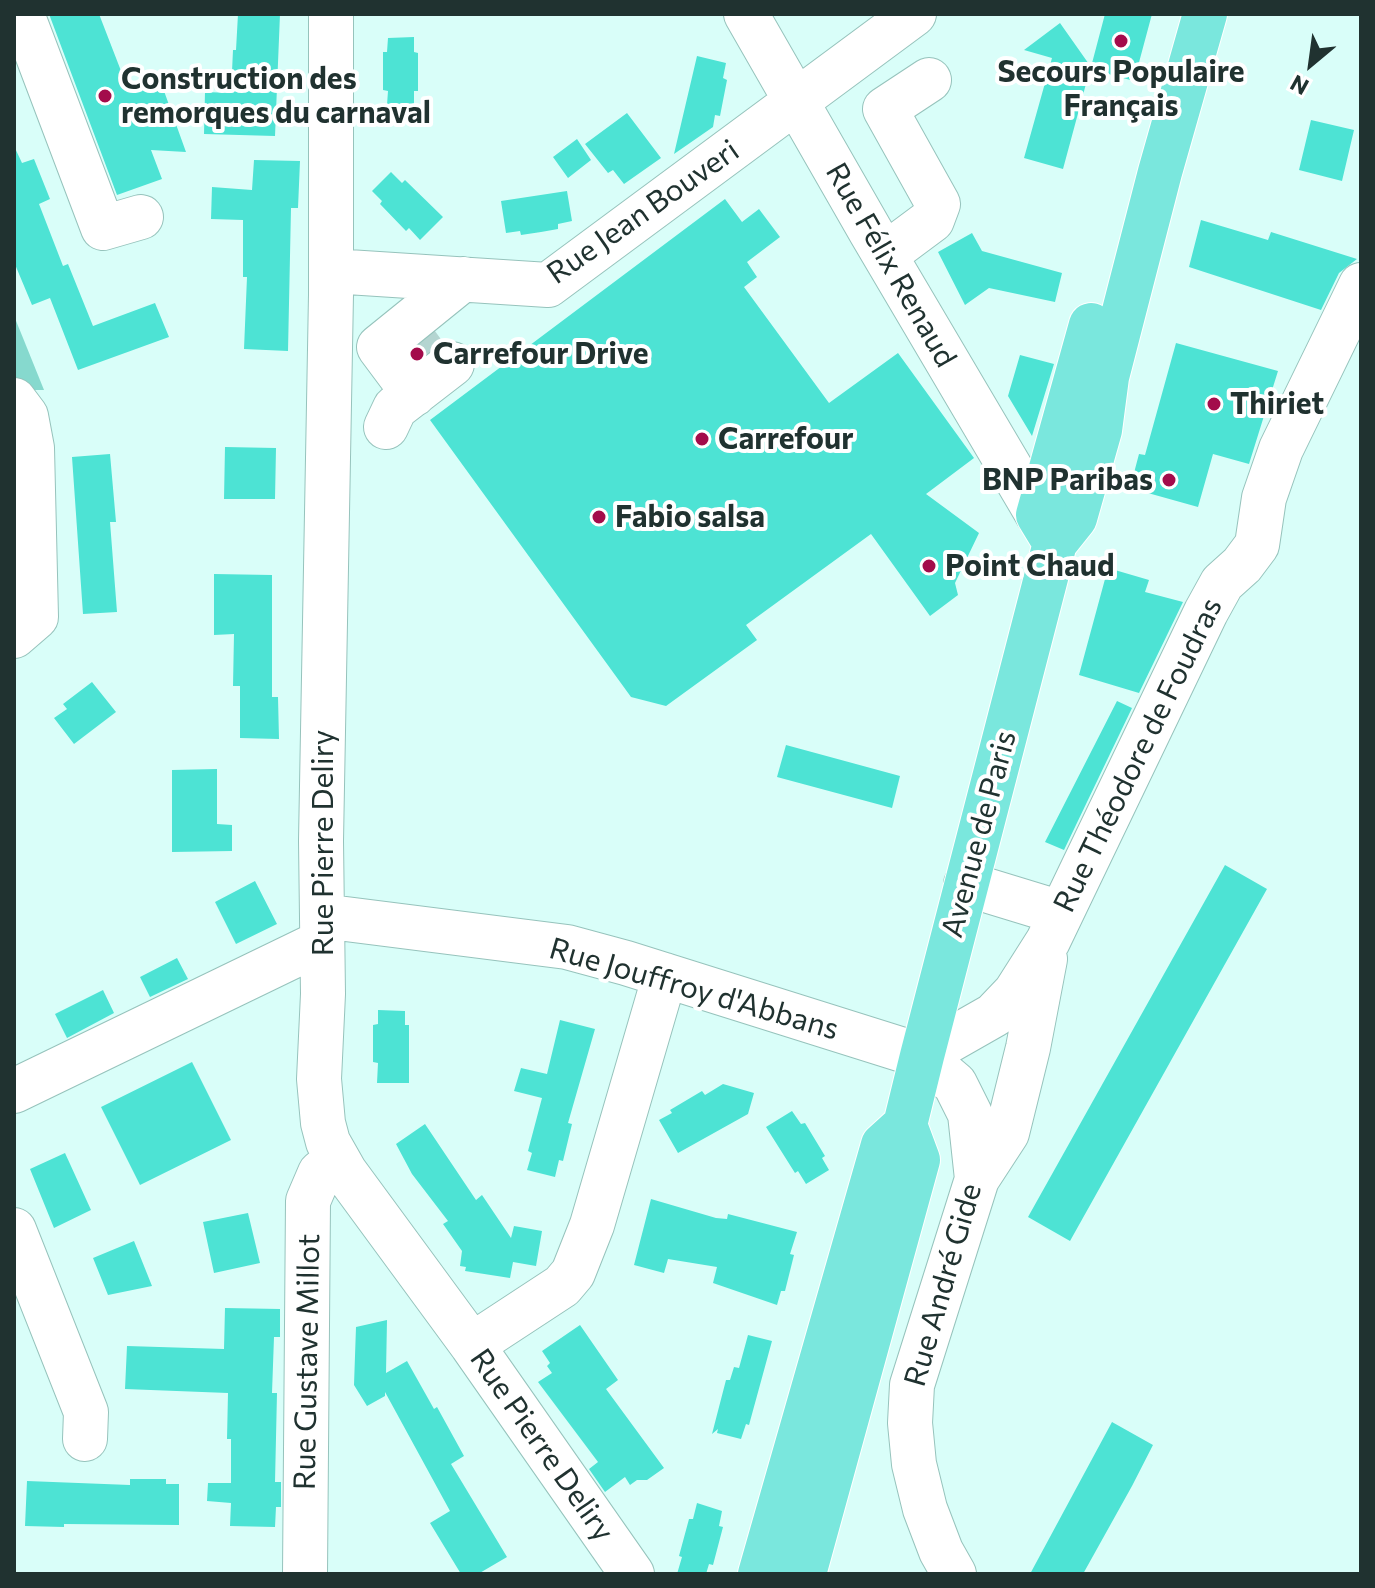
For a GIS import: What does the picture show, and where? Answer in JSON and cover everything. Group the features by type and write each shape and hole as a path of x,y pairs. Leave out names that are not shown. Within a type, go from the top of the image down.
{"main road":[{"name":"Avenue de Paris","path":"760,1574 883,1145 905,1125 966,884 1047,529 1178,14"},
{"name":"Avenue de Paris","path":"1047,529 1075,518 1100,430 1107,377 1205,14"},
{"path":"804,1574 918,1160 905,1125"}],"street":[{"path":"22,14 103,228 141,217"},
{"name":"Rue Pierre Deliry","path":"331,14 332,271 319,1103 328,1142 337,1159 632,1574"},
{"name":"Rue Félix Renaud","path":"746,14 1047,529"},
{"name":"Rue Jean Bouveri","path":"332,271 548,285 914,14"},
{"path":"878,243 932,220 938,204 885,109 929,80"},
{"path":"414,394 379,347 463,279"},
{"name":"Rue Théodore de Foudras","path":"922,1056 994,1015 1015,993 1054,927 1206,612 1222,583 1242,565 1257,545 1264,498 1281,449 1361,285"},
{"path":"386,427 395,408 452,364"},
{"path":"14,400 26,416 32,448 36,617 14,636"},
{"path":"966,884 1054,927 1007,1133 977,1179"},
{"path":"14,1091 322,929"},
{"name":"Rue Jouffroy d'Abbans","path":"322,929 567,947 922,1056"},
{"path":"472,1345 562,1286 573,1273 592,1225 665,975"},
{"name":"Rue André Gide","path":"922,1056 955,1084 970,1114 977,1179 912,1385 910,1423 914,1464 925,1509 941,1551 954,1574"},
{"name":"Rue Gustave Millot","path":"305,1574 308,1201 320,1173 337,1159"},
{"path":"14,1230 86,1412 85,1439"}],"green space":[{"path":"14,316 21,333 44,390 14,390"}],"building":[{"name":"Construction des remorques du carnaval","path":"49,14 99,14 128,89 164,91 186,152 151,150 162,179 117,195"},
{"path":"238,14 280,14 275,136 204,134 205,92 231,93"},
{"path":"1105,14 1152,14 1134,81 1090,69 1063,169 1024,158 1052,58 1024,50 1060,23 1091,67"},
{"path":"414,37 414,52 418,53 418,91 414,91 414,105 387,105 388,91 383,90 383,52 387,52 388,38"},
{"path":"697,56 726,63 723,78 727,80 720,116 715,115 713,127 674,154"},
{"path":"627,113 661,158 624,184 613,170 608,173 585,144"},
{"path":"1311,120 1354,130 1342,181 1299,170"},
{"path":"577,139 591,160 568,178 553,157"},
{"path":"14,146 22,163 34,159 50,199 39,204 63,266 68,264 93,326 155,303 169,337 78,370 50,298 32,305 14,262"},
{"path":"254,160 300,161 298,208 291,208 288,351 244,349 247,277 243,277 243,220 211,219 212,187 252,190"},
{"path":"391,172 402,183 405,180 443,217 420,240 409,228 406,231 372,191"},
{"path":"567,191 572,221 558,224 558,229 521,235 520,231 506,233 501,201"},
{"name":"Carrefour","path":"725,199 742,222 759,209 780,237 747,262 757,277 744,287 829,403 898,353 974,458 926,494 979,533 955,583 958,595 930,616 871,534 746,625 757,640 666,706 631,697 430,420"},
{"path":"1201,220 1268,240 1271,232 1357,259 1339,273 1321,310 1189,267"},
{"path":"972,233 982,251 1062,273 1055,302 989,288 965,305 938,252"},
{"name":"Thiriet","path":"1176,343 1278,371 1249,464 1213,454 1198,507 1130,488 1139,454 1145,455"},
{"path":"1020,355 1054,364 1032,436 1008,396"},
{"path":"225,447 276,448 275,499 224,499"},
{"path":"110,454 116,522 110,522 117,612 83,614 72,457"},
{"path":"1108,568 1149,580 1145,592 1183,602 1139,693 1079,675"},
{"path":"214,574 272,575 272,697 278,697 279,739 240,738 240,686 233,686 234,634 214,635"},
{"path":"92,682 116,712 74,744 54,718 67,709 63,704"},
{"path":"1117,701 1132,708 1064,850 1045,842"},
{"path":"786,745 900,776 892,808 777,777"},
{"path":"217,769 217,824 232,825 232,851 172,852 172,770"},
{"path":"1225,865 1267,889 1070,1241 1028,1217"},
{"path":"255,881 277,924 236,944 215,902"},
{"path":"177,958 188,979 150,997 140,977"},
{"path":"103,990 114,1013 67,1038 55,1014"},
{"path":"378,1010 405,1011 405,1025 409,1025 409,1083 377,1083 378,1063 373,1062 373,1025 378,1024"},
{"path":"560,1020 595,1029 568,1123 572,1124 563,1161 559,1160 555,1177 527,1170 532,1153 528,1151 542,1098 514,1091 521,1068 547,1074"},
{"path":"192,1062 231,1140 140,1185 101,1107"},
{"path":"723,1084 754,1093 748,1114 678,1153 659,1120 702,1091 705,1095"},
{"path":"792,1111 801,1124 805,1123 825,1156 822,1158 829,1170 806,1184 798,1171 795,1173 766,1127"},
{"path":"425,1124 476,1200 482,1195 511,1238 514,1226 542,1231 536,1266 513,1262 510,1278 465,1271 466,1267 460,1266 462,1251 443,1224 448,1221 412,1174 396,1144"},
{"path":"65,1153 91,1210 54,1228 30,1169"},
{"path":"651,1199 716,1218 727,1219 728,1214 797,1232 790,1254 794,1255 785,1291 781,1291 777,1305 713,1283 717,1267 668,1259 664,1273 634,1265"},
{"path":"248,1213 260,1263 214,1273 203,1222"},
{"path":"134,1241 152,1286 108,1295 93,1258"},
{"path":"225,1308 280,1309 280,1337 274,1337 272,1393 277,1393 275,1482 281,1482 281,1507 276,1507 275,1527 230,1526 231,1503 207,1501 208,1483 231,1483 231,1439 227,1439 228,1393 125,1389 127,1346 224,1349"},
{"path":"387,1320 386,1373 407,1361 464,1456 451,1464 507,1557 478,1574 461,1574 430,1523 450,1511 385,1392 385,1396 367,1406 354,1385 356,1327"},
{"path":"580,1325 618,1380 606,1389 664,1468 647,1480 637,1480 630,1485 625,1477 605,1492 589,1469 598,1462 538,1382 552,1373 542,1351"},
{"path":"748,1335 772,1341 749,1425 746,1424 741,1439 717,1433 718,1429 712,1434 726,1380 730,1380 734,1367 739,1368"},
{"path":"1112,1422 1153,1445 1132,1486 1083,1574 1030,1574"},
{"path":"130,1479 166,1479 166,1484 179,1484 179,1525 25,1526 27,1481 130,1485"},
{"path":"697,1503 722,1511 719,1526 723,1527 713,1565 709,1564 706,1574 677,1574 689,1519 693,1519"}],"tunnel":[{"path":"404,326 439,374"}],"place":[{"name":"Secours Populaire Français","path":"1121,41"},
{"name":"Construction des remorques du carnaval","path":"105,96"},
{"name":"Carrefour Drive","path":"417,354"},
{"name":"Thiriet","path":"1214,404"},
{"name":"Carrefour","path":"702,439"},
{"name":"BNP Paribas","path":"1169,480"},
{"name":"Fabio salsa","path":"599,517"},
{"name":"Point Chaud","path":"929,566"}]}
